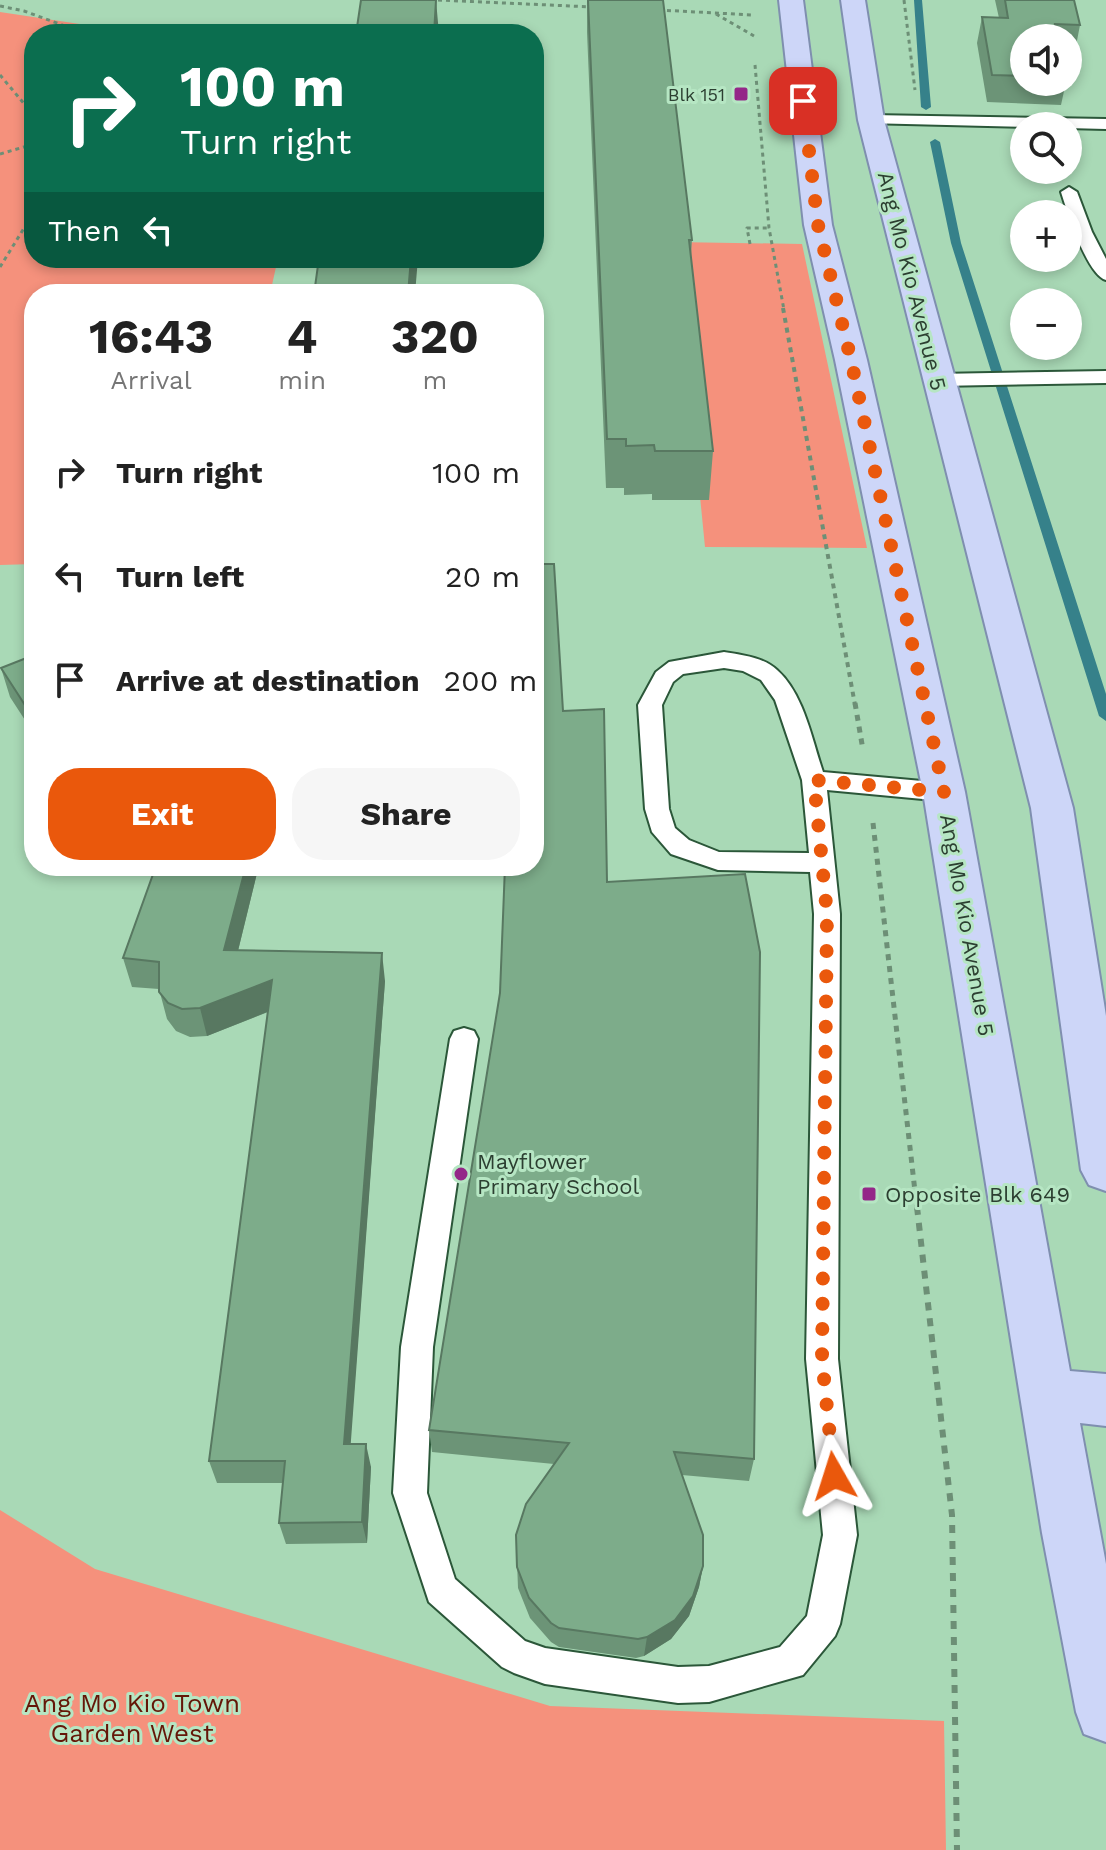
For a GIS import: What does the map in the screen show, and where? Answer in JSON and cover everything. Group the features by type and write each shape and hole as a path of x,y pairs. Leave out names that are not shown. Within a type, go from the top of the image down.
{"main road":[{"name":"Ang Mo Kio Avenue 5","path":"791,0 818,225 851,360 944,792 1106,1712"},
{"name":"Ang Mo Kio Avenue 5","path":"853,0 871,120 1052,808 1106,1170"},
{"path":"1048,1395 1106,1400"}],"lane":[{"path":"871,120 1106,124"},
{"path":"1069,192 1083,232 1106,275"},
{"path":"937,380 1106,377"},
{"path":"464,1039 417,1347 410,1493 441,1590 514,1655 545,1666 678,1685 709,1684 790,1662 823,1624 840,1535 822,1359 827,914 814,780 786,699 769,675 749,664 724,660 677,667 664,677 650,705 657,809 664,832 680,847 718,861 822,863"},
{"path":"814,780 944,792"}],"path":[{"path":"438,0 604,7"},
{"path":"0,6 60,24"},
{"path":"652,10 754,15"},
{"path":"715,13 754,36"},
{"path":"0,75 24,104"},
{"path":"0,154 24,146"},
{"path":"750,244 747,228 769,228"},
{"path":"0,267 24,230"},
{"path":"952,1524 957,1850"}],"green space":[{"path":"0,12 80,24 24,24 24,268 276,268 272,284 24,284 24,564 0,565"},
{"path":"675,242 802,244 867,548 705,547"},
{"name":"Ang Mo Kio Town Garden West","path":"0,1510 95,1569 550,1706 944,1721 946,1850 0,1850"}],"building":[{"path":"361,0 436,0 435,24 357,24"},
{"path":"588,0 663,0 713,451 655,451 654,445 626,446 626,439 607,439"},
{"path":"1005,0 1074,0 1080,24 1010,24 1010,76 992,75 982,17 1008,18"},
{"path":"318,268 410,268 409,284 315,284"},
{"path":"544,564 554,564 563,711 604,709 607,882 745,874 760,952 754,1459 674,1452 703,1535 703,1566 693,1596 675,1620 638,1639 559,1628 529,1598 517,1567 516,1535 526,1504 569,1443 429,1430 500,993 505,876 544,876"},
{"path":"24,659 24,704 1,668"},
{"path":"152,876 243,876 224,950 382,953 344,1444 366,1444 362,1522 279,1523 285,1461 209,1461 272,980 200,1008 182,1009 168,1003 159,992 159,962 123,958"}],"waterway":[{"path":"918,0 926,107"},
{"path":"935,142 956,243 1106,716"}],"place":[{"name":"Blk 151","path":"741,94"},
{"name":"Mayflower Primary School","path":"461,1174"},
{"name":"Opposite Blk 649","path":"869,1194"}],"route":[{"path":"803,101 818,225 851,360 944,792 814,780 827,914 822,1359 834,1476"}]}
